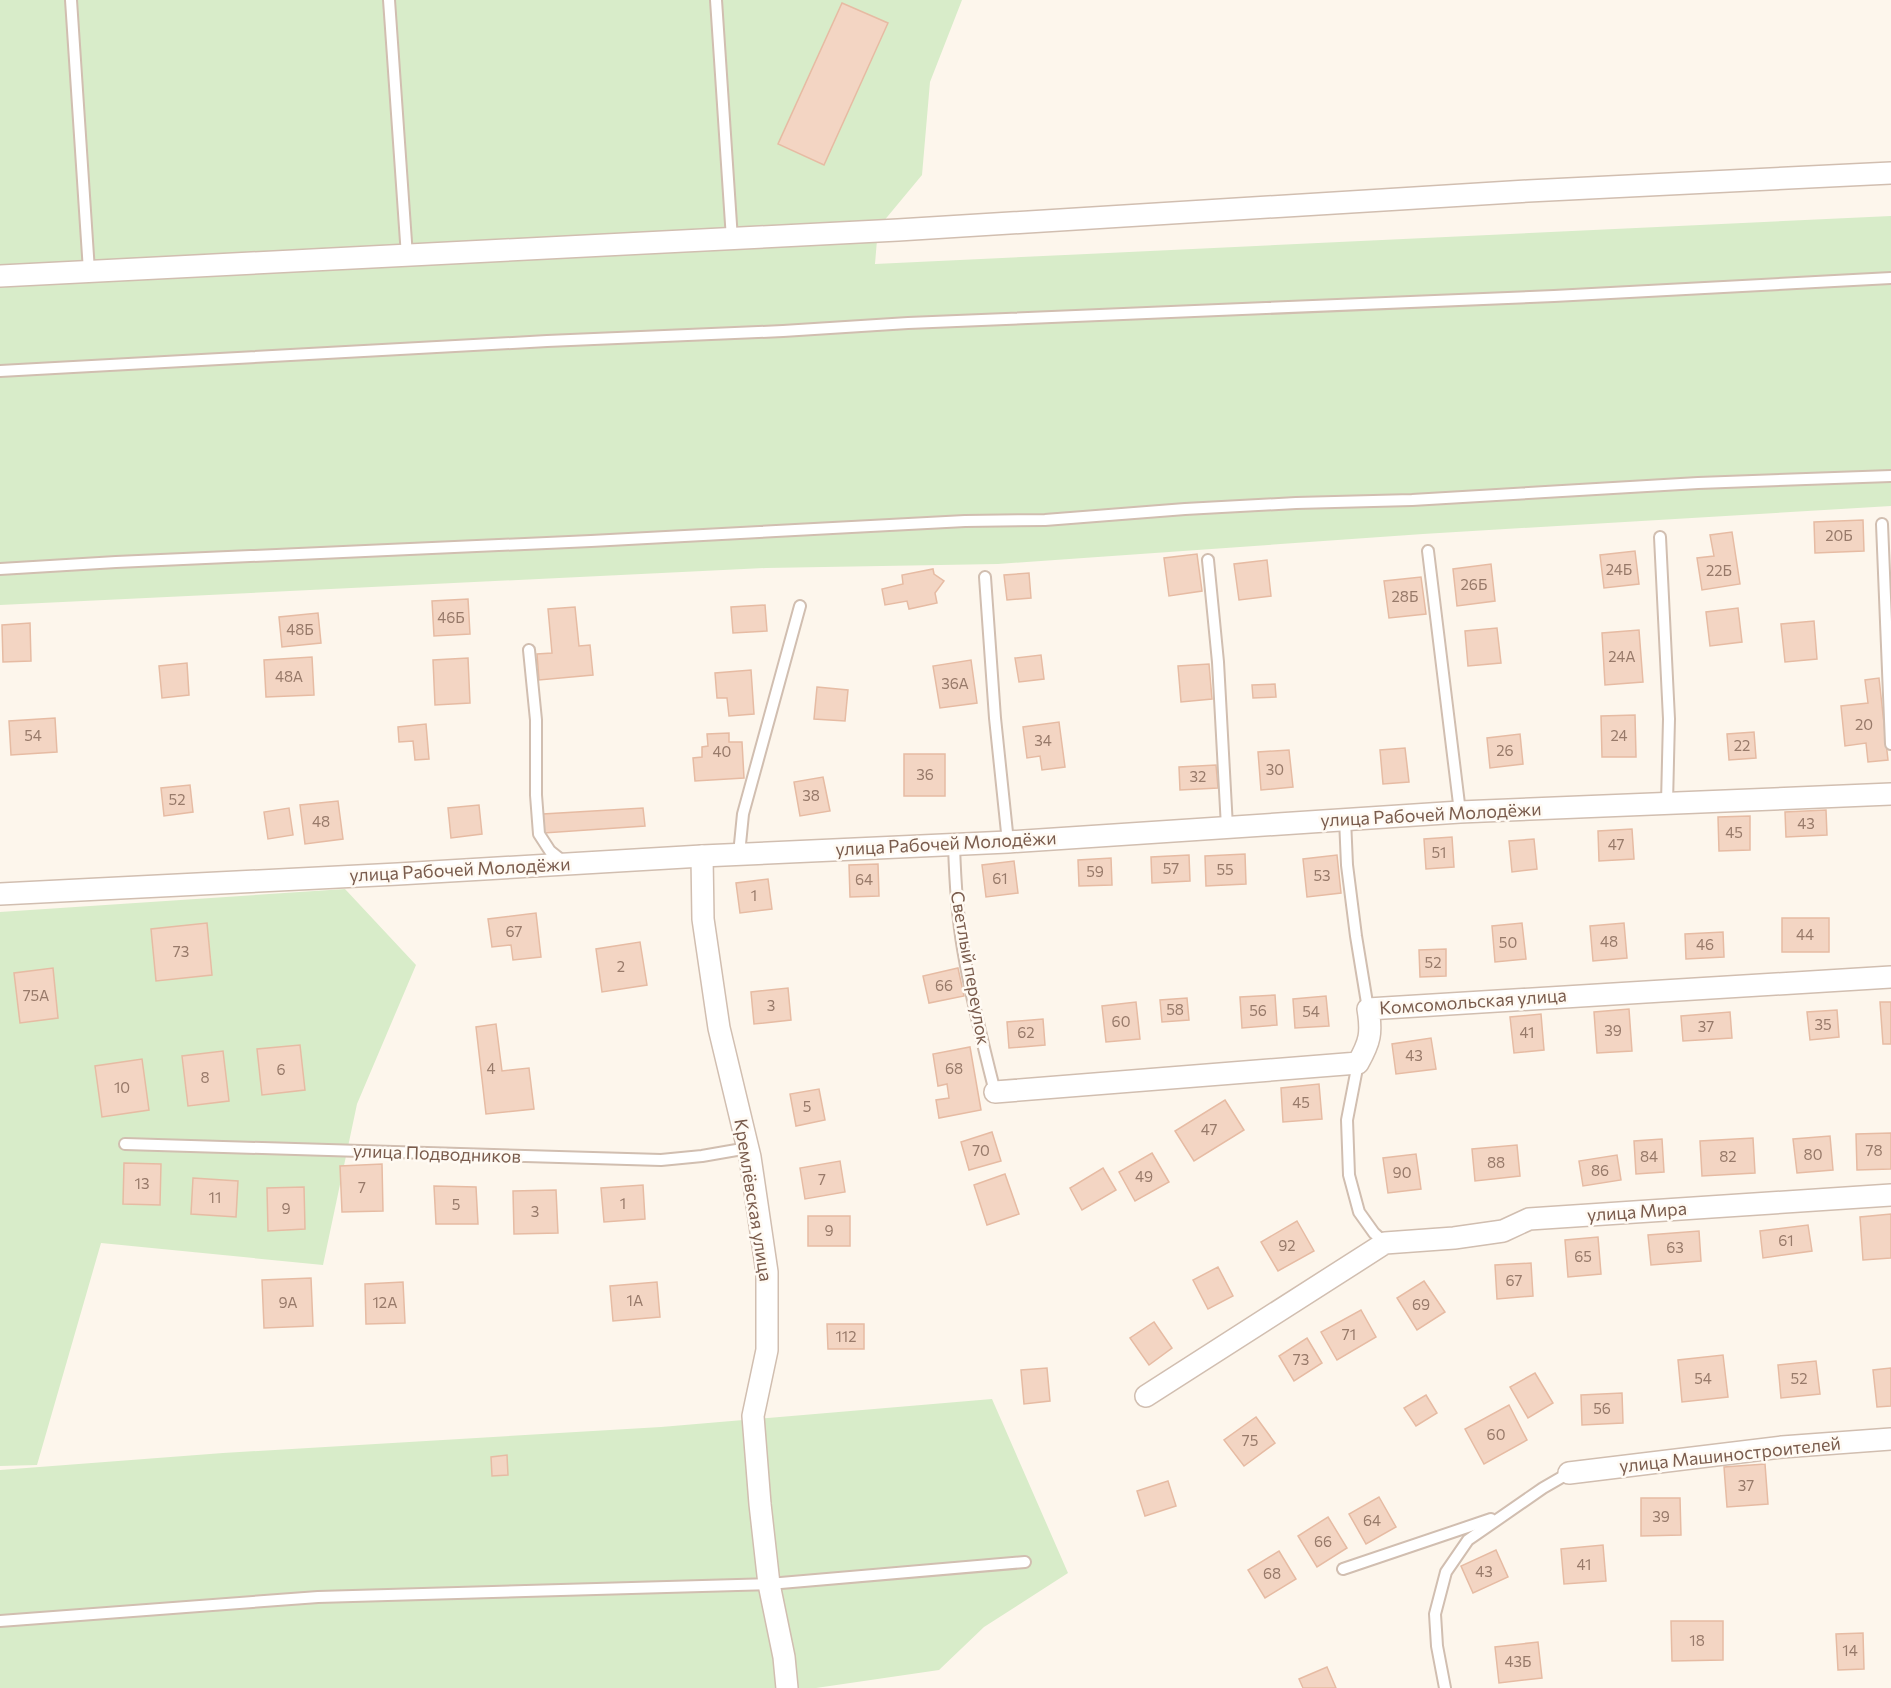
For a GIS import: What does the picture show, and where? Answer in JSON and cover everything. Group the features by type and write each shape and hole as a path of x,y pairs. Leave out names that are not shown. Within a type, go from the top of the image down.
{"street":[{"path":"0,276 898,230 1528,191 1891,173"},
{"name":"улица Рабочей Молодёжи","path":"0,894 739,854 1008,842 1460,812 1891,794"},
{"name":"Кремлёвская улица","path":"702,856 703,919 719,1028 748,1148 767,1272 767,1350 753,1416 769,1584 784,1657 787,1688"},
{"name":"Комсомольская улица","path":"1358,1063 1368,1046 1371,1026 1368,1009 1891,977"},
{"path":"995,1092 1358,1063"},
{"name":"улица Мира","path":"1385,1243 1454,1238 1503,1231 1529,1219 1891,1195"},
{"path":"1146,1396 1385,1243"},
{"name":"улица Машиностроителей","path":"1569,1473 1782,1447 1891,1438"}],"lane":[{"path":"71,0 89,271"},
{"path":"389,0 407,256"},
{"path":"716,0 732,239"},
{"path":"0,371 908,323 1554,296 1891,278"},
{"path":"0,569 932,523 1046,520 1185,509 1412,500 1698,483 1891,476"},
{"path":"1882,524 1891,744"},
{"path":"1660,537 1669,719 1667,803"},
{"path":"1428,551 1460,812"},
{"path":"1208,560 1218,662 1227,827"},
{"path":"984,577 1008,842"},
{"path":"739,854 743,814 800,606"},
{"path":"529,650 536,720 536,795 539,834 550,851 568,865"},
{"path":"1345,819 1347,865 1368,1009"},
{"name":"Светлый переулок","path":"954,844 956,888 963,948 995,1092"},
{"path":"1358,1063 1347,1120 1349,1175 1359,1212 1374,1233 1385,1243"},
{"name":"улица Подводников","path":"125,1144 661,1160 748,1148"},
{"path":"1445,1688 1437,1646 1435,1614 1446,1572 1468,1540 1543,1488 1569,1473"},
{"path":"1343,1569 1503,1515"},
{"path":"0,1621 318,1597 769,1584 1025,1562"}],"green space":[{"path":"0,0 962,0 930,82 922,175 878,228 875,264 1891,216 1891,506 1423,534 998,564 766,568 0,605"},
{"path":"345,889 416,965 357,1104 323,1265 101,1243 37,1465 0,1466 0,912"},
{"path":"992,1399 1068,1573 984,1627 939,1670 816,1688 0,1688 0,1470 223,1453 661,1427"}],"building":[{"path":"842,3 888,23 824,165 778,144"},
{"path":"1863,520 1864,551 1815,553 1814,522"},
{"path":"1732,532 1740,584 1702,590 1697,558 1714,556 1710,535"},
{"path":"1635,551 1639,584 1604,588 1600,555"},
{"path":"1197,554 1202,591 1169,596 1164,558"},
{"path":"1267,560 1271,596 1239,600 1234,564"},
{"path":"1491,564 1495,601 1457,606 1453,569"},
{"path":"933,569 934,574 944,581 935,593 937,603 909,609 907,601 885,605 882,589 903,584 902,575"},
{"path":"1029,573 1031,598 1007,600 1004,575"},
{"path":"1421,577 1426,614 1389,618 1384,581"},
{"path":"468,599 470,634 434,636 432,601"},
{"path":"765,605 767,631 733,633 731,607"},
{"path":"575,607 579,646 590,645 593,675 539,680 537,654 552,653 548,609"},
{"path":"1738,608 1742,642 1710,646 1706,612"},
{"path":"318,613 321,643 282,647 279,617"},
{"path":"1814,621 1817,659 1785,662 1781,624"},
{"path":"30,623 31,661 3,662 2,625"},
{"path":"1497,628 1501,663 1468,666 1465,631"},
{"path":"1639,630 1643,682 1605,685 1602,633"},
{"path":"1041,655 1044,679 1019,682 1015,658"},
{"path":"312,657 314,695 266,697 264,660"},
{"path":"468,658 470,703 435,705 433,660"},
{"path":"971,660 977,703 940,708 933,666"},
{"path":"187,663 189,695 162,698 159,666"},
{"path":"1209,664 1212,699 1181,702 1178,666"},
{"path":"751,670 754,714 729,716 727,698 717,698 715,673"},
{"path":"1879,678 1888,760 1868,762 1866,743 1845,746 1841,706 1868,703 1865,680"},
{"path":"1275,684 1276,697 1253,698 1252,685"},
{"path":"817,687 848,690 845,721 814,719"},
{"path":"1635,715 1636,757 1602,757 1601,716"},
{"path":"55,718 57,752 11,755 9,721"},
{"path":"1059,722 1065,767 1042,770 1040,756 1027,758 1023,727"},
{"path":"426,724 429,759 415,760 413,741 399,742 398,727"},
{"path":"1754,732 1756,758 1729,760 1727,734"},
{"path":"729,733 729,742 742,742 744,778 695,781 693,758 702,757 702,747 708,746 707,734"},
{"path":"1520,734 1523,764 1490,768 1487,738"},
{"path":"1405,748 1409,782 1383,784 1380,750"},
{"path":"1289,750 1293,787 1261,790 1258,752"},
{"path":"904,754 945,754 945,796 904,796"},
{"path":"1216,765 1218,788 1180,790 1179,767"},
{"path":"823,777 830,811 800,816 794,782"},
{"path":"190,785 193,812 164,816 161,788"},
{"path":"338,801 343,839 305,844 300,805"},
{"path":"479,805 482,834 451,838 448,808"},
{"path":"289,808 293,835 268,839 264,812"},
{"path":"643,808 645,826 544,833 543,814"},
{"path":"1826,810 1827,835 1786,837 1785,812"},
{"path":"1750,816 1750,850 1719,851 1718,817"},
{"path":"1632,829 1634,859 1599,861 1598,831"},
{"path":"1452,837 1454,867 1426,869 1424,839"},
{"path":"1534,839 1537,869 1512,872 1509,841"},
{"path":"1245,854 1246,884 1206,886 1205,856"},
{"path":"1189,855 1190,881 1152,883 1151,857"},
{"path":"1337,855 1341,893 1307,897 1303,859"},
{"path":"1111,858 1112,885 1079,886 1078,860"},
{"path":"1014,861 1018,893 986,897 982,865"},
{"path":"878,864 879,896 850,897 849,865"},
{"path":"768,879 772,909 740,913 736,883"},
{"path":"536,913 541,957 513,960 511,945 492,947 488,919"},
{"path":"1782,918 1829,918 1829,952 1782,952"},
{"path":"207,923 212,975 156,981 151,929"},
{"path":"1522,923 1526,959 1495,962 1492,926"},
{"path":"1624,923 1627,958 1593,961 1590,926"},
{"path":"1723,932 1724,957 1686,959 1685,934"},
{"path":"640,942 647,985 602,992 596,949"},
{"path":"1446,949 1446,976 1420,977 1419,950"},
{"path":"53,968 58,1018 20,1023 14,973"},
{"path":"958,968 964,996 929,1003 923,976"},
{"path":"788,988 791,1020 754,1024 751,992"},
{"path":"1275,995 1277,1025 1242,1028 1240,997"},
{"path":"1326,996 1329,1026 1295,1028 1293,999"},
{"path":"1187,998 1189,1020 1162,1022 1160,1000"},
{"path":"1136,1002 1140,1039 1106,1042 1102,1006"},
{"path":"1880,1002 1891,1002 1891,1044 1883,1044"},
{"path":"1629,1009 1632,1051 1597,1053 1594,1012"},
{"path":"1837,1010 1839,1037 1810,1040 1807,1012"},
{"path":"1730,1012 1732,1038 1683,1041 1681,1016"},
{"path":"1541,1014 1544,1050 1514,1053 1510,1017"},
{"path":"1043,1019 1045,1045 1009,1048 1007,1022"},
{"path":"496,1024 502,1071 529,1068 534,1109 486,1114 476,1027"},
{"path":"1431,1038 1436,1069 1396,1074 1392,1044"},
{"path":"300,1045 305,1090 262,1095 257,1049"},
{"path":"970,1047 981,1110 939,1118 936,1100 949,1098 947,1084 938,1086 933,1054"},
{"path":"223,1051 229,1101 188,1106 182,1056"},
{"path":"142,1059 149,1110 102,1117 95,1066"},
{"path":"1319,1084 1322,1119 1283,1122 1281,1088"},
{"path":"819,1089 825,1120 796,1126 790,1094"},
{"path":"1225,1100 1244,1130 1194,1161 1175,1131"},
{"path":"992,1132 1001,1161 969,1170 961,1142"},
{"path":"1891,1133 1891,1169 1857,1170 1856,1134"},
{"path":"1830,1136 1833,1170 1797,1173 1793,1139"},
{"path":"1753,1138 1755,1173 1702,1176 1700,1141"},
{"path":"1662,1139 1664,1172 1636,1174 1634,1141"},
{"path":"1517,1145 1520,1176 1475,1181 1472,1149"},
{"path":"1152,1153 1169,1182 1135,1201 1119,1172"},
{"path":"1416,1154 1421,1189 1388,1193 1383,1158"},
{"path":"1617,1155 1621,1180 1583,1186 1579,1161"},
{"path":"840,1161 845,1192 805,1199 800,1168"},
{"path":"124,1163 161,1164 160,1205 123,1204"},
{"path":"382,1164 383,1211 342,1212 340,1166"},
{"path":"1103,1168 1116,1190 1082,1210 1070,1188"},
{"path":"1005,1174 1019,1214 987,1225 974,1185"},
{"path":"193,1178 238,1181 236,1217 191,1214"},
{"path":"643,1185 645,1219 604,1222 601,1188"},
{"path":"434,1186 476,1187 478,1224 436,1224"},
{"path":"304,1187 305,1229 268,1231 267,1188"},
{"path":"556,1190 558,1233 514,1234 513,1191"},
{"path":"1891,1214 1891,1258 1863,1260 1860,1217"},
{"path":"808,1216 850,1216 850,1246 808,1246"},
{"path":"1297,1221 1314,1251 1278,1271 1261,1242"},
{"path":"1808,1225 1812,1251 1763,1258 1760,1231"},
{"path":"1699,1231 1701,1261 1651,1265 1648,1235"},
{"path":"1598,1237 1601,1274 1568,1277 1565,1240"},
{"path":"1531,1263 1533,1296 1497,1299 1495,1265"},
{"path":"1218,1267 1233,1296 1208,1309 1193,1280"},
{"path":"311,1278 313,1326 264,1328 262,1280"},
{"path":"1424,1281 1445,1312 1417,1330 1397,1298"},
{"path":"403,1282 405,1323 366,1324 365,1284"},
{"path":"657,1282 660,1317 613,1321 610,1286"},
{"path":"1361,1310 1376,1337 1337,1360 1321,1332"},
{"path":"1154,1322 1172,1348 1149,1365 1130,1338"},
{"path":"827,1324 864,1324 864,1349 828,1349"},
{"path":"1307,1338 1322,1363 1294,1381 1279,1356"},
{"path":"1723,1355 1728,1397 1682,1402 1678,1360"},
{"path":"1816,1361 1820,1394 1781,1398 1778,1365"},
{"path":"1047,1368 1050,1401 1024,1404 1021,1370"},
{"path":"1891,1368 1891,1406 1877,1407 1873,1370"},
{"path":"1535,1373 1553,1403 1528,1418 1510,1387"},
{"path":"1622,1393 1623,1423 1582,1425 1581,1395"},
{"path":"1426,1395 1437,1413 1416,1426 1404,1408"},
{"path":"1509,1405 1527,1440 1484,1464 1465,1429"},
{"path":"1256,1417 1275,1443 1244,1466 1224,1440"},
{"path":"507,1455 508,1475 492,1476 491,1457"},
{"path":"1765,1464 1768,1504 1727,1507 1724,1467"},
{"path":"1168,1481 1176,1506 1145,1516 1137,1491"},
{"path":"1379,1497 1396,1527 1366,1544 1349,1514"},
{"path":"1641,1498 1680,1498 1681,1535 1641,1536"},
{"path":"1328,1517 1347,1548 1317,1567 1298,1536"},
{"path":"1603,1545 1606,1581 1564,1584 1561,1549"},
{"path":"1496,1550 1508,1577 1473,1593 1461,1566"},
{"path":"1279,1551 1296,1579 1265,1598 1248,1570"},
{"path":"1671,1621 1723,1621 1723,1660 1672,1661"},
{"path":"1863,1633 1864,1669 1838,1670 1836,1634"},
{"path":"1538,1642 1542,1678 1499,1683 1495,1647"},
{"path":"1327,1667 1336,1688 1303,1688 1299,1679"}]}
